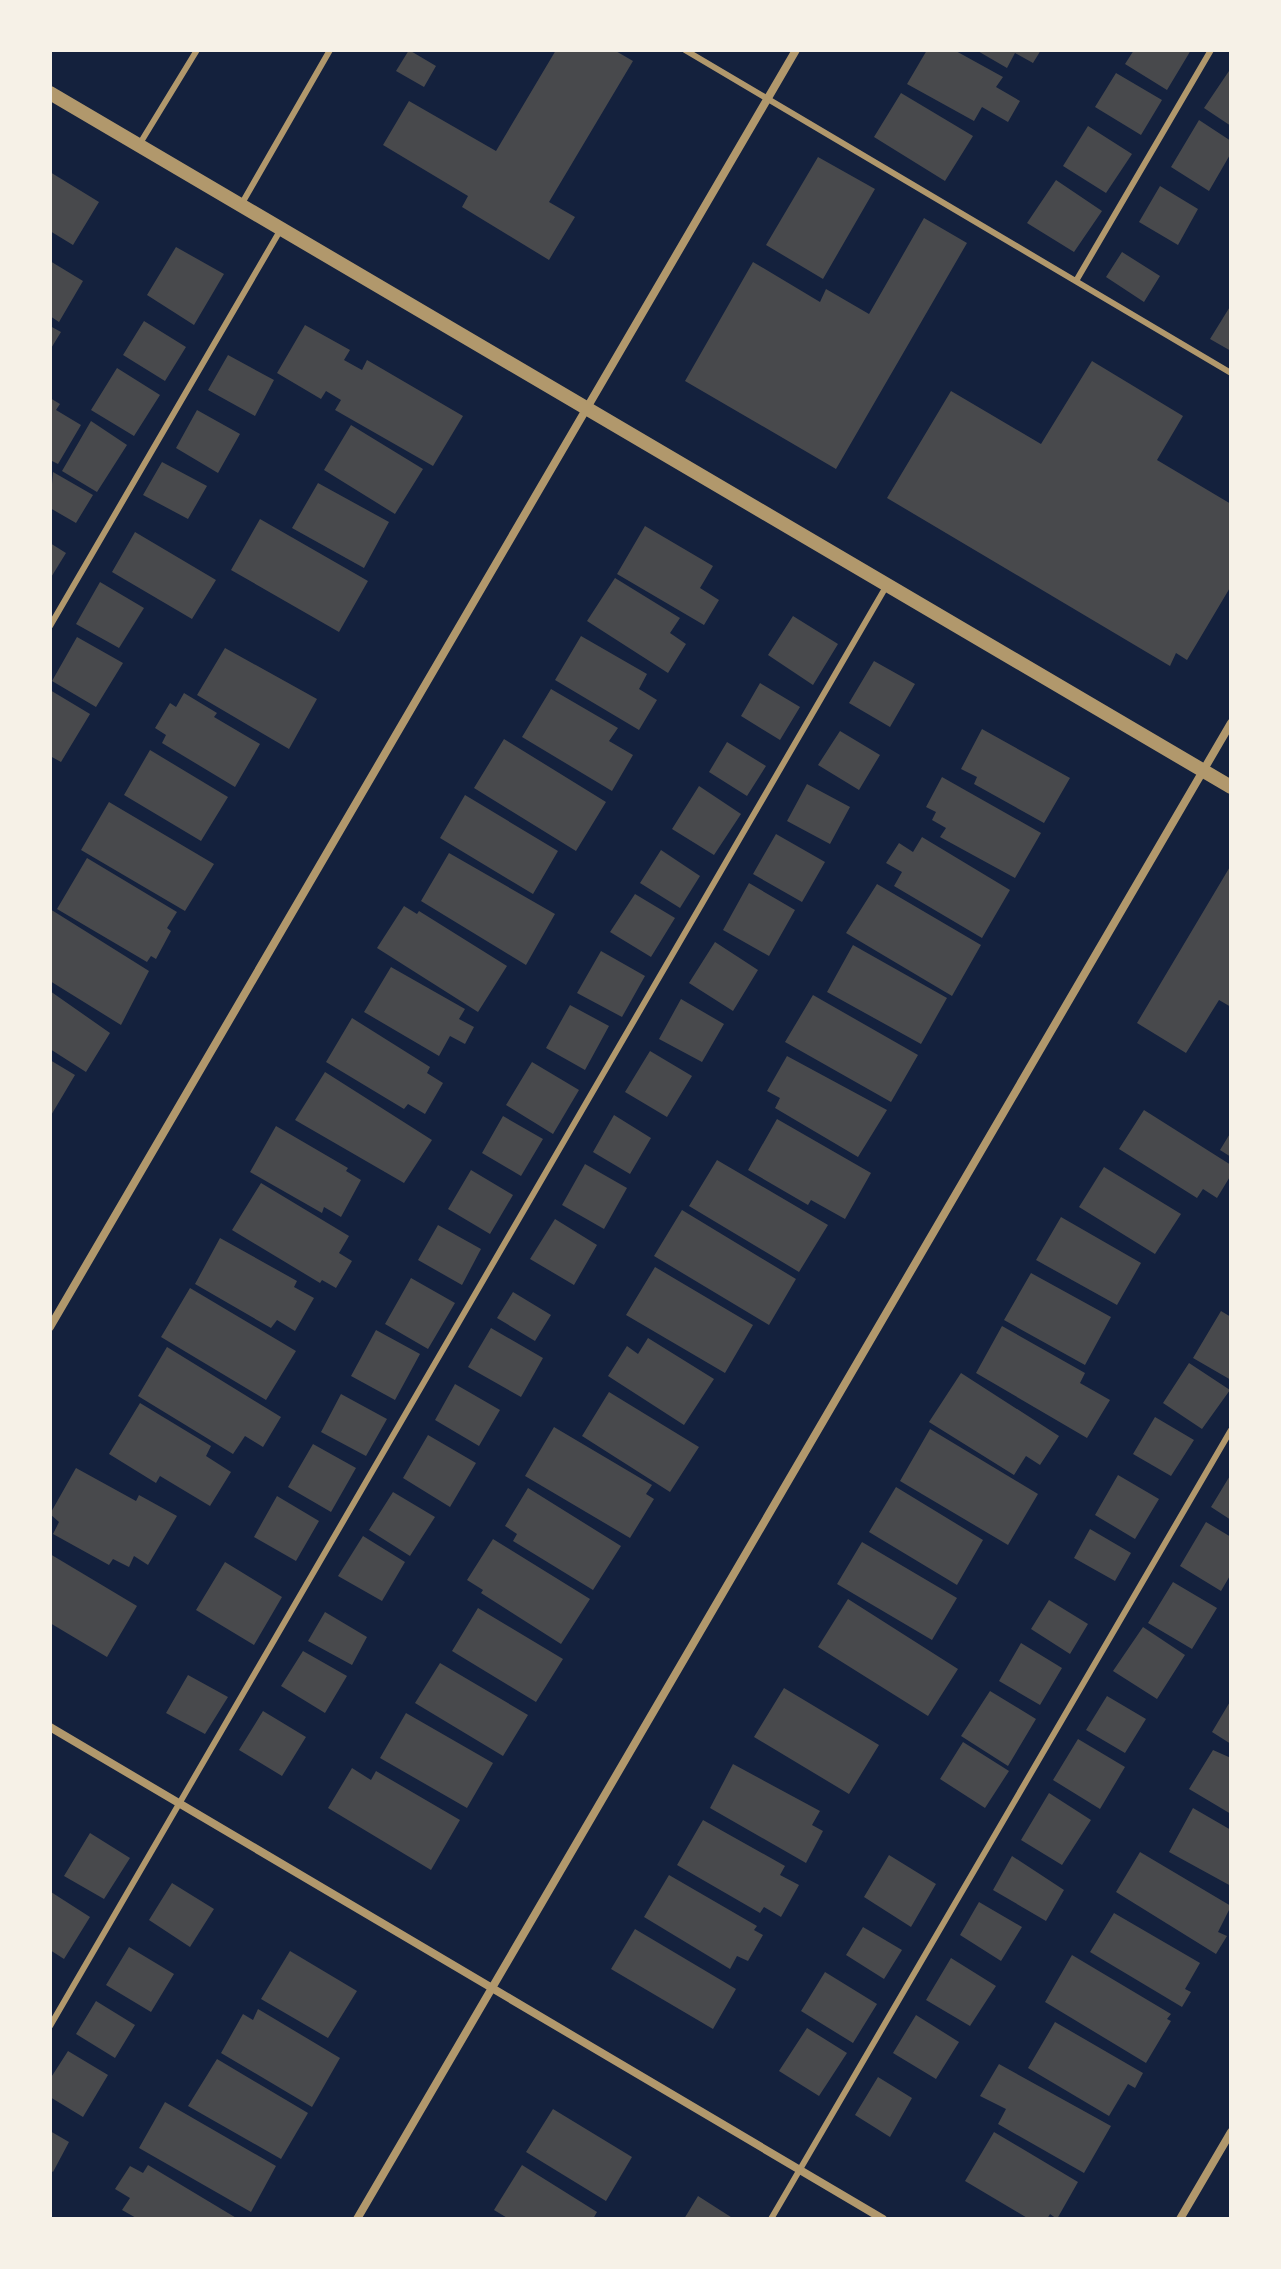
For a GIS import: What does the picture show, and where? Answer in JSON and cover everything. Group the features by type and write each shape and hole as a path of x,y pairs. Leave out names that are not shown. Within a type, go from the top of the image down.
{"street":[{"path":"50,1327 796,50"},
{"path":"50,93 1231,787"},
{"path":"357,2219 1231,723"},
{"path":"50,1727 883,2219"},
{"path":"1180,2219 1231,2132"}],"lane":[{"path":"139,145 197,50"},
{"path":"241,205 330,50"},
{"path":"685,50 1231,373"},
{"path":"1076,281 1211,50"},
{"path":"50,626 281,229"},
{"path":"50,2026 887,585"},
{"path":"771,2219 1231,1430"}],"building":[{"path":"409,50 436,66 424,87 396,71"},
{"path":"556,50 614,50 633,61 549,202 575,217 549,260 462,207 468,196 383,145 409,101 496,151"},
{"path":"927,50 954,50 1003,77 996,87 1020,101 1008,122 982,107 974,121 907,84"},
{"path":"976,50 1041,50 1033,63 1015,53 1007,68"},
{"path":"1134,50 1191,50 1167,90 1125,64"},
{"path":"1231,68 1231,126 1204,108"},
{"path":"1116,73 1162,100 1141,135 1095,107"},
{"path":"901,93 973,136 945,181 874,137"},
{"path":"1199,120 1231,141 1231,153 1209,191 1171,167"},
{"path":"1088,126 1132,154 1106,193 1063,166"},
{"path":"818,157 875,189 823,279 766,245"},
{"path":"50,172 99,202 73,245 50,231"},
{"path":"1056,180 1102,211 1074,252 1027,223"},
{"path":"1160,186 1198,209 1178,245 1139,222"},
{"path":"924,218 967,243 836,469 685,381 753,262 820,302 826,289 869,314"},
{"path":"176,247 224,274 194,325 147,295"},
{"path":"1122,252 1160,276 1144,302 1106,277"},
{"path":"50,261 83,281 59,322 50,316"},
{"path":"1231,305 1231,351 1210,339"},
{"path":"144,321 186,347 165,381 123,355"},
{"path":"305,325 350,350 344,360 362,370 367,360 463,416 433,466 335,410 341,400 326,391 321,399 277,373"},
{"path":"50,326 61,332 50,350"},
{"path":"228,355 274,380 255,416 208,390"},
{"path":"1092,361 1183,416 1157,460 1231,504 1231,586 1187,660 1176,653 1170,666 887,498 951,391 1041,444"},
{"path":"117,368 160,395 134,436 91,410"},
{"path":"50,398 60,404 56,410 81,425 58,464 50,460"},
{"path":"197,410 240,434 218,473 176,448"},
{"path":"91,421 127,445 97,492 62,471"},
{"path":"351,425 423,469 395,514 324,470"},
{"path":"162,462 207,486 188,519 143,495"},
{"path":"53,472 93,495 76,523 50,508"},
{"path":"318,483 389,522 364,568 292,528"},
{"path":"260,519 368,581 339,632 231,570"},
{"path":"645,526 713,566 700,588 719,600 704,625 617,574"},
{"path":"135,532 216,580 192,619 112,572"},
{"path":"50,543 66,553 50,579"},
{"path":"615,578 680,618 670,633 686,644 668,673 587,621"},
{"path":"100,582 144,608 119,648 76,624"},
{"path":"793,616 838,644 813,685 768,655"},
{"path":"581,636 647,674 639,689 657,700 639,730 555,680"},
{"path":"77,637 123,663 96,707 52,681"},
{"path":"225,648 317,699 289,749 197,695"},
{"path":"874,661 915,684 890,727 849,703"},
{"path":"760,683 800,707 780,740 741,716"},
{"path":"551,689 618,728 609,741 633,755 612,791 522,737"},
{"path":"50,690 90,714 61,762 50,756"},
{"path":"184,693 217,713 214,717 260,744 235,787 162,743 166,735 155,728 170,703 176,707"},
{"path":"982,729 1070,778 1044,823 974,784 977,777 961,769"},
{"path":"840,731 880,755 859,790 818,765"},
{"path":"504,739 606,802 576,851 474,788"},
{"path":"727,742 766,766 747,796 709,772"},
{"path":"150,750 228,797 201,841 124,795"},
{"path":"942,777 1041,833 1015,878 940,837 946,828 932,820 936,812 926,807"},
{"path":"807,784 850,807 830,844 787,821"},
{"path":"699,786 741,814 714,855 672,829"},
{"path":"465,795 558,851 533,894 440,838"},
{"path":"109,802 214,864 185,911 81,850"},
{"path":"776,834 825,862 802,902 753,874"},
{"path":"922,837 1010,890 982,938 894,886 902,872 886,863 899,843 913,852"},
{"path":"661,850 700,876 680,908 640,883"},
{"path":"449,853 555,914 526,965 421,901"},
{"path":"87,858 177,912 167,928 171,931 156,959 151,956 147,962 57,909"},
{"path":"1231,865 1231,1007 1219,1000 1186,1053 1137,1023"},
{"path":"749,883 795,910 769,956 723,930"},
{"path":"877,884 981,945 952,996 846,933"},
{"path":"635,894 675,918 651,957 610,932"},
{"path":"404,906 417,914 419,911 507,966 478,1012 377,948"},
{"path":"50,909 149,971 121,1025 50,981"},
{"path":"715,942 758,970 733,1011 689,983"},
{"path":"853,945 947,998 921,1044 827,992"},
{"path":"601,951 645,976 622,1017 577,993"},
{"path":"391,967 465,1009 459,1019 474,1027 465,1044 450,1036 439,1056 364,1012"},
{"path":"50,991 110,1033 86,1072 50,1049"},
{"path":"813,995 918,1055 891,1102 785,1042"},
{"path":"681,999 724,1024 702,1062 659,1039"},
{"path":"570,1005 609,1026 585,1070 546,1048"},
{"path":"352,1018 430,1067 427,1073 443,1083 425,1114 408,1104 404,1109 326,1062"},
{"path":"650,1051 692,1076 667,1117 625,1092"},
{"path":"787,1056 887,1110 858,1157 775,1108 780,1098 767,1091"},
{"path":"50,1060 75,1075 50,1117"},
{"path":"532,1062 579,1090 553,1134 506,1105"},
{"path":"325,1072 432,1140 404,1183 295,1120"},
{"path":"1144,1110 1231,1165 1231,1175 1217,1198 1203,1189 1197,1198 1119,1149"},
{"path":"614,1115 651,1138 630,1174 593,1152"},
{"path":"503,1116 543,1139 521,1176 482,1153"},
{"path":"777,1119 871,1173 845,1219 811,1200 808,1205 748,1170"},
{"path":"276,1126 348,1168 346,1171 361,1180 341,1217 324,1207 322,1213 250,1172"},
{"path":"1231,1132 1231,1157 1220,1150"},
{"path":"717,1160 828,1225 799,1272 689,1206"},
{"path":"585,1164 627,1188 604,1229 562,1205"},
{"path":"1104,1167 1181,1214 1155,1254 1079,1207"},
{"path":"471,1170 513,1195 490,1234 448,1209"},
{"path":"261,1183 349,1236 339,1253 352,1261 336,1288 322,1280 320,1283 232,1230"},
{"path":"682,1210 796,1279 769,1325 654,1256"},
{"path":"1061,1217 1141,1263 1117,1305 1036,1260"},
{"path":"555,1219 597,1245 574,1285 530,1259"},
{"path":"438,1225 481,1249 462,1285 418,1260"},
{"path":"220,1238 297,1281 294,1287 314,1298 295,1331 277,1320 271,1328 195,1284"},
{"path":"655,1267 753,1325 725,1373 626,1315"},
{"path":"1031,1273 1111,1317 1085,1365 1004,1320"},
{"path":"411,1278 455,1303 428,1349 385,1324"},
{"path":"190,1288 296,1351 266,1400 161,1337"},
{"path":"513,1292 551,1315 535,1341 497,1318"},
{"path":"1221,1311 1231,1317 1231,1380 1193,1358"},
{"path":"1002,1326 1085,1373 1080,1383 1110,1400 1087,1438 976,1373"},
{"path":"491,1328 543,1358 521,1397 468,1367"},
{"path":"376,1330 420,1354 395,1400 351,1376"},
{"path":"648,1338 714,1379 684,1425 608,1376 627,1346 638,1354"},
{"path":"167,1347 281,1417 263,1447 245,1436 233,1454 138,1396"},
{"path":"1189,1363 1230,1390 1202,1429 1163,1403"},
{"path":"961,1373 1059,1436 1040,1465 1026,1456 1014,1475 929,1422"},
{"path":"455,1384 500,1410 479,1446 435,1420"},
{"path":"609,1392 699,1447 670,1492 582,1436"},
{"path":"341,1394 387,1419 366,1456 321,1432"},
{"path":"140,1403 211,1446 206,1456 231,1472 210,1506 160,1476 156,1483 109,1454"},
{"path":"1155,1417 1194,1440 1171,1476 1133,1454"},
{"path":"554,1427 652,1485 646,1494 654,1499 630,1538 525,1476"},
{"path":"930,1429 1038,1494 1008,1545 900,1481"},
{"path":"428,1435 476,1463 450,1507 403,1478"},
{"path":"313,1444 356,1468 331,1512 288,1487"},
{"path":"76,1468 136,1501 139,1495 177,1516 148,1565 134,1556 129,1567 113,1559 109,1565 53,1534 59,1522 50,1514"},
{"path":"1231,1474 1231,1520 1211,1507"},
{"path":"1118,1475 1159,1499 1135,1539 1095,1515"},
{"path":"896,1487 983,1540 957,1585 869,1532"},
{"path":"528,1488 621,1546 593,1590 513,1541 517,1534 505,1526"},
{"path":"393,1492 435,1517 410,1556 369,1530"},
{"path":"277,1496 319,1521 296,1561 254,1537"},
{"path":"1206,1522 1231,1537 1231,1574 1221,1591 1180,1566"},
{"path":"1090,1529 1131,1553 1115,1581 1074,1558"},
{"path":"363,1536 405,1562 382,1601 338,1576"},
{"path":"493,1539 590,1599 561,1644 481,1593 483,1590 467,1580"},
{"path":"862,1542 957,1598 932,1640 837,1584"},
{"path":"50,1554 137,1606 107,1657 50,1623"},
{"path":"225,1562 282,1597 254,1645 196,1610"},
{"path":"1173,1582 1217,1608 1192,1649 1148,1623"},
{"path":"848,1599 958,1669 928,1716 818,1647"},
{"path":"1049,1600 1088,1624 1070,1654 1031,1629"},
{"path":"478,1608 563,1659 536,1702 452,1651"},
{"path":"325,1612 367,1637 352,1665 308,1641"},
{"path":"1143,1627 1185,1655 1157,1699 1113,1671"},
{"path":"1021,1643 1062,1668 1040,1705 999,1681"},
{"path":"303,1651 347,1676 325,1713 281,1686"},
{"path":"440,1663 528,1715 503,1756 415,1703"},
{"path":"188,1675 228,1697 205,1734 166,1713"},
{"path":"784,1688 879,1745 849,1794 754,1737"},
{"path":"990,1691 1036,1719 1008,1766 961,1736"},
{"path":"1107,1696 1146,1719 1125,1753 1086,1730"},
{"path":"1231,1700 1231,1744 1212,1732"},
{"path":"263,1711 306,1737 282,1776 239,1750"},
{"path":"406,1713 493,1763 467,1808 380,1758"},
{"path":"1078,1739 1125,1767 1100,1809 1053,1780"},
{"path":"963,1742 1009,1771 985,1808 940,1779"},
{"path":"1213,1750 1231,1758 1231,1814 1189,1789"},
{"path":"733,1764 820,1811 812,1825 823,1831 806,1863 710,1808"},
{"path":"352,1768 371,1780 376,1771 460,1820 431,1870 328,1808"},
{"path":"1049,1793 1091,1820 1062,1865 1021,1840"},
{"path":"1193,1808 1231,1830 1231,1886 1169,1852"},
{"path":"703,1820 785,1866 780,1875 799,1885 781,1917 764,1907 760,1913 677,1865"},
{"path":"90,1833 130,1858 104,1899 64,1876"},
{"path":"1140,1852 1231,1906 1218,1932 1227,1936 1216,1954 1116,1892"},
{"path":"889,1855 936,1884 911,1927 864,1897"},
{"path":"1012,1856 1064,1890 1046,1921 993,1890"},
{"path":"669,1875 757,1926 754,1930 763,1935 748,1961 737,1956 730,1969 644,1917"},
{"path":"172,1883 214,1909 190,1947 149,1920"},
{"path":"51,1892 90,1917 64,1959 50,1950"},
{"path":"979,1902 1022,1927 1001,1961 960,1935"},
{"path":"1114,1913 1200,1963 1185,1989 1191,1992 1182,2007 1090,1952"},
{"path":"863,1927 902,1950 884,1979 846,1955"},
{"path":"635,1929 736,1989 713,2029 611,1969"},
{"path":"129,1947 174,1974 151,2012 106,1985"},
{"path":"290,1951 357,1991 328,2038 261,1999"},
{"path":"1072,1955 1171,2014 1167,2019 1171,2021 1146,2063 1045,2002"},
{"path":"951,1958 996,1986 970,2026 926,2000"},
{"path":"825,1972 877,2004 853,2043 801,2011"},
{"path":"96,2001 135,2025 115,2058 76,2034"},
{"path":"258,2009 340,2058 312,2107 221,2053 243,2014 253,2020"},
{"path":"916,2015 959,2042 936,2079 893,2053"},
{"path":"1055,2022 1143,2073 1135,2088 1128,2084 1109,2116 1028,2068"},
{"path":"807,2028 847,2053 819,2096 779,2071"},
{"path":"68,2051 108,2075 83,2117 50,2097 50,2079"},
{"path":"217,2059 308,2113 281,2159 188,2106"},
{"path":"999,2064 1111,2126 1084,2173 998,2124 1006,2109 980,2096"},
{"path":"878,2077 912,2098 890,2137 855,2115"},
{"path":"165,2102 276,2166 251,2212 139,2148"},
{"path":"553,2109 632,2157 606,2201 526,2152"},
{"path":"50,2131 69,2142 53,2172 50,2170"},
{"path":"994,2132 1078,2182 1057,2219 1050,2214 1047,2219 1029,2219 965,2181"},
{"path":"148,2165 238,2219 138,2219 122,2210 130,2198 115,2189 130,2166 143,2173"},
{"path":"522,2165 597,2212 593,2219 509,2219 494,2210"},
{"path":"698,2196 734,2219 684,2219"}]}
